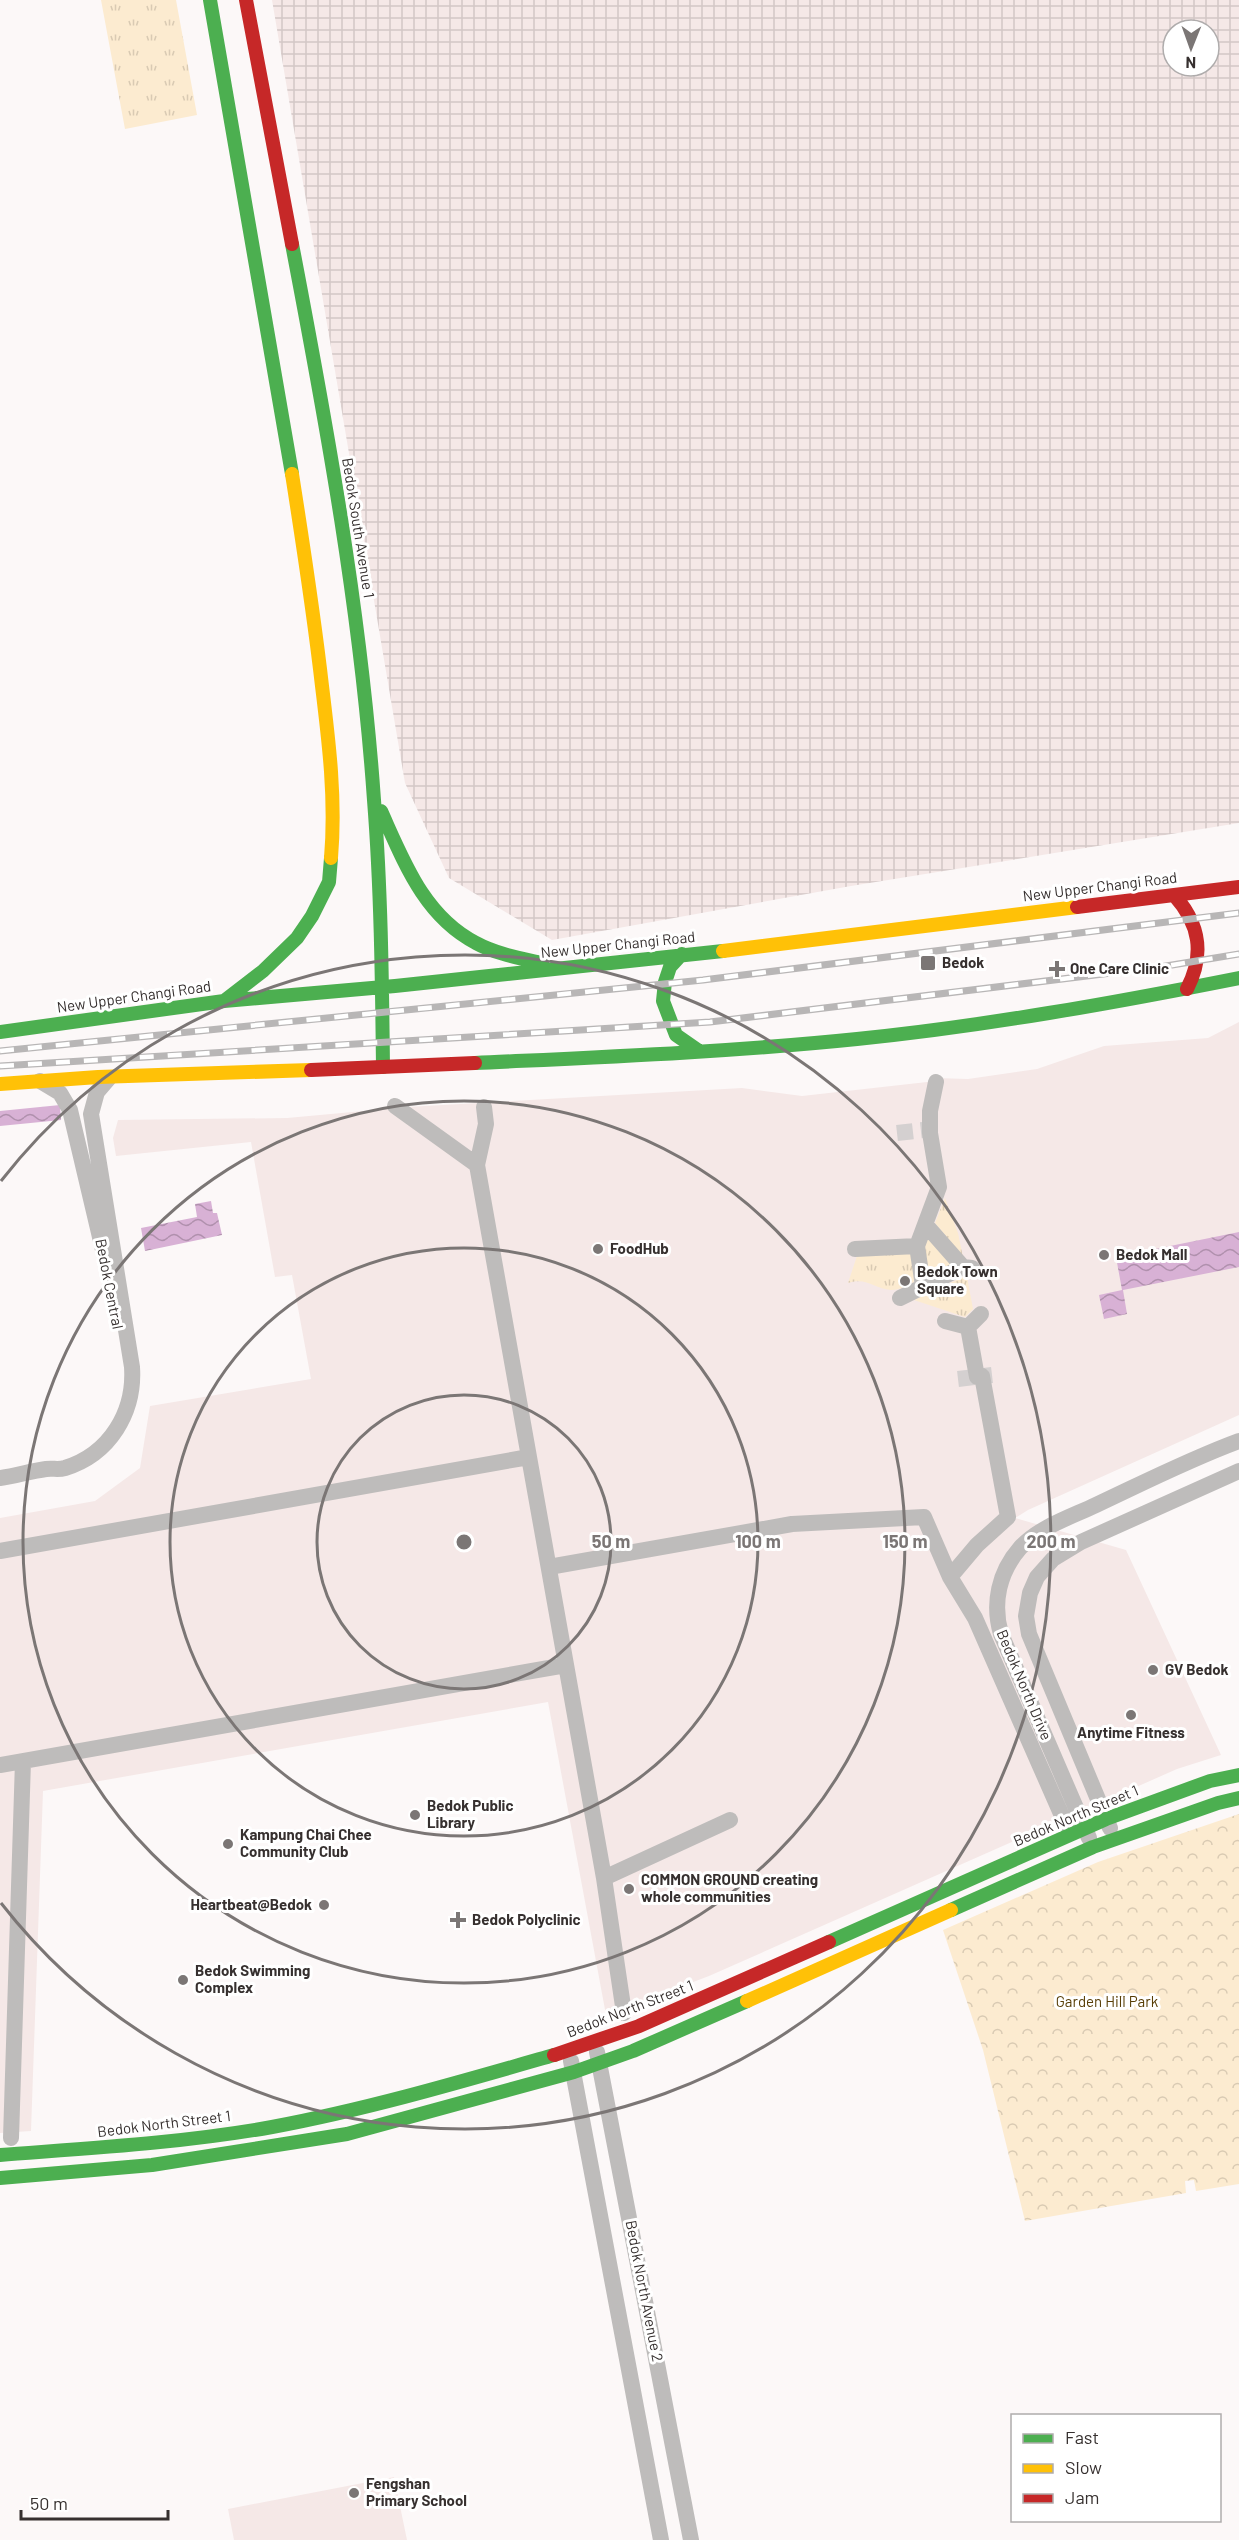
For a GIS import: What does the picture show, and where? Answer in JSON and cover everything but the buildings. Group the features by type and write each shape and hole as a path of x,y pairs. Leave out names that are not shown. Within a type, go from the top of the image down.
{"main road":[{"path":"210,0 294,485 332,757 334,826 329,882 312,916 288,946 263,971 224,1001"},
{"name":"Bedok South Avenue 1","path":"246,0 329,446 360,657 375,797 385,986 383,1067"},
{"path":"375,797 423,899 446,925 466,939 514,958 569,967"},
{"name":"New Upper Changi Road","path":"0,1032 224,1001 569,967 1239,887"},
{"path":"1174,895 1191,915 1200,939 1198,965 1187,989"},
{"path":"682,954 670,967 665,982 663,1001 676,1035 699,1051"},
{"path":"0,1084 37,1080 383,1067 699,1051 858,1039 1021,1017 1239,978"},
{"name":"Bedok North Street 1","path":"0,2155 139,2145 270,2127 385,2103 569,2051 639,2026 1106,1819 1210,1781 1239,1775"},
{"path":"0,2178 152,2165 336,2136 574,2072 633,2051 1093,1847 1218,1803 1239,1798"}],"street":[{"name":"Bedok Central","path":"0,1478 48,1469 57,1470 72,1465 99,1450 119,1426 131,1395 132,1367 92,1114 97,1092 109,1078"},
{"name":"Bedok Central","path":"37,1080 57,1090 70,1110 113,1293 126,1375 120,1410 105,1434 83,1453 56,1463 48,1469"},
{"path":"923,1286 917,1246 939,1188 930,1133 930,1111 936,1082"},
{"path":"395,1106 477,1165"},
{"path":"484,1107 486,1124 477,1165 604,1878 624,2013"},
{"path":"900,1298 968,1268 926,1224"},
{"path":"855,1249 917,1246"},
{"path":"968,1327 981,1314"},
{"path":"945,1321 968,1327"},
{"path":"950,1577 977,1545 1008,1517 968,1327"},
{"name":"Bedok North Drive","path":"1093,1847 1001,1634 997,1606 1002,1578 1011,1559 1035,1534 1209,1452 1239,1442"},
{"path":"0,1551 529,1457"},
{"name":"Bedok North Drive","path":"1114,1839 1030,1639 1026,1616 1032,1587 1048,1563 1081,1542 1239,1471"},
{"path":"549,1567 792,1524 924,1517 950,1577 975,1618 1066,1825"},
{"path":"0,1765 566,1665"},
{"path":"11,2138 23,1761"},
{"path":"604,1878 730,1820"},
{"name":"Bedok North Avenue 2","path":"594,2043 691,2540"},
{"name":"Bedok North Avenue 2","path":"569,2051 661,2540"}],"shaded area":[{"path":"272,0 1239,0 1239,823 851,886 552,940 449,878 405,783"},
{"path":"1239,1022 1239,1415 1028,1510 1015,1518 1126,1550 1221,1755 1177,1769 709,1976 606,2015 548,1702 43,1791 31,2131 0,2133 0,1518 95,1501 140,1468 150,1406 311,1379 292,1275 275,1277 251,1142 116,1156 113,1138 118,1120 287,1118 407,1107 742,1088 802,1096 936,1081 936,1078 968,1079 1037,1069 1104,1046 1208,1038"},
{"name":"Fengshan Primary School","path":"394,2477 407,2540 234,2540 228,2509"}],"green space":[{"path":"101,0 176,0 197,115 125,129"},
{"path":"945,1198 958,1233 963,1257 935,1223"},
{"path":"927,1237 952,1266 929,1276 924,1246"},
{"path":"912,1252 914,1282 891,1290 860,1281 848,1283 857,1256"},
{"path":"967,1277 973,1309 965,1317 914,1300"},
{"name":"Garden Hill Park","path":"1239,1814 1239,2184 1196,2191 1194,2180 1185,2181 1186,2193 1025,2221 983,2050 943,1930 1098,1862"}],"water":[{"path":"60,1105 61,1120 0,1126 0,1111"},
{"path":"211,1201 213,1213 217,1213 222,1235 145,1251 141,1228 197,1217 195,1204"},
{"path":"1239,1232 1239,1267 1123,1290 1127,1314 1104,1319 1099,1295 1122,1290 1116,1257"}],"tunnel":[{"path":"897,1133 941,1128"},
{"path":"958,1379 992,1375"}],"railway":[{"path":"0,1051 703,980 1239,913"},
{"path":"0,1066 710,1022 1160,967 1239,954"}],"traffic: fast":[{"path":"210,0 292,474"},
{"path":"292,244 330,451 361,660 378,867 383,1067"},
{"path":"381,811 407,868 429,903 442,918 458,932 484,947 542,963"},
{"path":"224,1001 263,971 297,938 312,916 329,882 331,858"},
{"path":"0,1032 224,1001 395,986 723,951"},
{"path":"682,954 670,967 665,982 663,1001 676,1035 699,1051"},
{"path":"475,1063 714,1051 905,1034 1049,1013 1239,978"},
{"path":"829,1942 1106,1819 1210,1781 1239,1775"},
{"path":"951,1910 1093,1847 1218,1803 1239,1798"},
{"path":"0,2178 152,2165 347,2134 574,2072 633,2051 747,2001"},
{"path":"0,2155 170,2141 272,2127 379,2103 554,2055"}],"traffic: slow":[{"path":"292,474 329,750 333,815 331,858"},
{"path":"723,951 1077,907"},
{"path":"0,1084 98,1077 311,1070"},
{"path":"747,2001 951,1910"}],"traffic: jam":[{"path":"246,0 292,244"},
{"path":"1077,907 1239,887"},
{"path":"1174,895 1190,917 1197,940 1196,964 1187,989"},
{"path":"311,1070 475,1063"},
{"path":"554,2055 639,2026 829,1942"}],"place":[{"name":"Bedok","path":"928,963"},
{"name":"One Care Clinic","path":"1057,969"},
{"name":"FoodHub","path":"598,1249"},
{"name":"Bedok Mall","path":"1104,1255"},
{"name":"Bedok Town Square","path":"905,1281"},
{"name":"GV Bedok","path":"1153,1670"},
{"name":"Anytime Fitness","path":"1131,1715"},
{"name":"Bedok Public Library","path":"415,1815"},
{"name":"Kampung Chai Chee Community Club","path":"228,1844"},
{"name":"COMMON GROUND creating whole communities","path":"629,1889"},
{"name":"Heartbeat@Bedok","path":"324,1905"},
{"name":"Bedok Polyclinic","path":"458,1920"},
{"name":"Bedok Swimming Complex","path":"183,1980"},
{"name":"Fengshan Primary School","path":"354,2493"}]}
